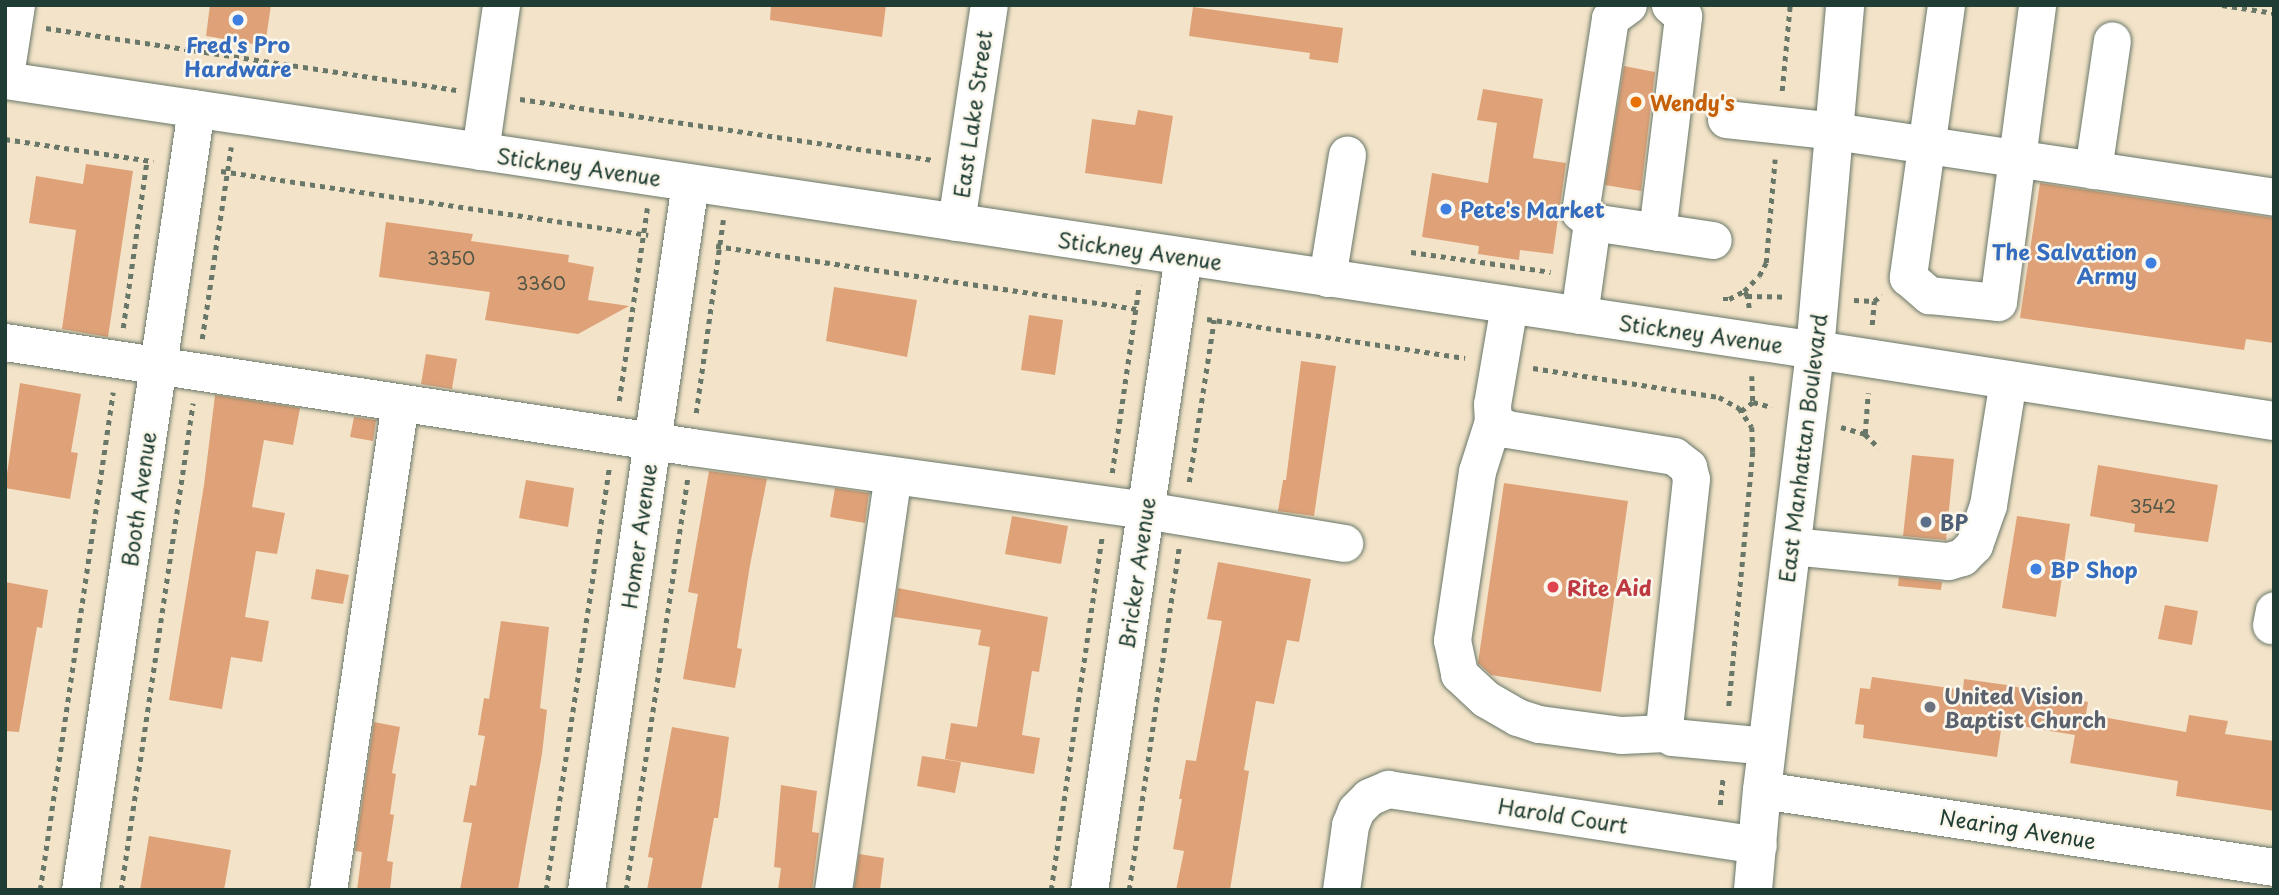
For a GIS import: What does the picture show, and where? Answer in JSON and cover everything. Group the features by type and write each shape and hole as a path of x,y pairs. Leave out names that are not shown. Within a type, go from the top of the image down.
{"main road":[{"name":"East Manhattan Boulevard","path":"1753,890 1762,790 1815,350 1845,5"},
{"name":"Stickney Avenue","path":"1815,350 2274,421"}],"street":[{"path":"5,78 16,5"},
{"path":"480,152 501,5"},
{"name":"East Lake Street","path":"956,222 989,5"},
{"path":"1628,5 1610,19 1580,212 1592,222 1713,240"},
{"path":"1657,232 1683,16 1670,5"},
{"path":"1946,5 1908,277 1929,295 1998,302 2037,5"},
{"path":"2093,170 2112,40"},
{"name":"Stickney Avenue","path":"5,78 480,152 1815,350"},
{"name":"Booth Avenue","path":"80,890 196,109"},
{"path":"1726,119 1834,131 2274,197"},
{"path":"1327,278 1347,155"},
{"name":"Homer Avenue","path":"586,890 690,183"},
{"path":"1579,315 1592,222"},
{"name":"Bricker Avenue","path":"1089,890 1183,256"},
{"path":"1509,305 1492,404 1493,421 1477,471 1452,640 1459,674 1486,699 1517,717 1539,724 1621,735 1666,733 1672,737 1768,746"},
{"path":"5,342 691,447 1145,510 1344,543"},
{"path":"1791,546 1948,561 1962,557 1974,545 1989,505 2008,380"},
{"path":"328,890 400,402"},
{"path":"1493,421 1507,429 1674,456 1688,467 1691,479 1664,726 1666,733"},
{"path":"833,890 893,476"},
{"name":"Harold Court","path":"1340,890 1350,825 1356,810 1369,797 1388,789 1758,845"},
{"name":"Nearing Avenue","path":"1762,790 2274,867"}],"path":[{"path":"2222,5 2274,13"},
{"path":"121,890 236,115"},
{"path":"5,139 1708,394 1730,401 1752,427 1753,452 1717,839"},
{"path":"40,890 147,160"},
{"path":"546,890 652,177"},
{"path":"626,890 728,188"},
{"path":"1051,890 1144,250"},
{"path":"1129,890 1214,320"}],"building":[{"name":"Fred's Pro Hardware","path":"210,5 271,5 265,46 206,36"},
{"path":"771,5 886,5 882,37 770,20"},
{"path":"1193,7 1343,28 1338,63 1309,59 1310,53 1189,36"},
{"name":"Wendy's","path":"1624,66 1655,72 1641,191 1605,185"},
{"path":"1483,89 1543,99 1533,158 1566,163 1553,254 1520,250 1519,260 1478,254 1479,246 1422,237 1432,173 1488,183 1497,123 1477,120"},
{"path":"1138,110 1173,116 1162,184 1085,173 1092,119 1135,125"},
{"path":"86,164 133,171 108,337 62,329 76,230 29,223 36,176 83,184"},
{"name":"The Salvation Army","path":"2040,183 2274,218 2274,343 2246,339 2244,350 2020,318"},
{"path":"386,222 473,234 471,241 569,255 568,262 594,267 588,300 629,306 578,334 485,320 490,292 379,277"},
{"path":"834,287 917,300 907,357 826,341"},
{"path":"1029,315 1063,320 1055,375 1021,370"},
{"path":"426,354 457,359 452,389 421,384"},
{"path":"1301,361 1336,366 1314,516 1278,511 1283,480 1286,480"},
{"path":"20,383 81,394 71,452 78,453 70,499 5,488"},
{"path":"215,395 300,408 293,445 264,440 252,507 285,513 277,554 256,551 245,617 269,621 262,662 231,657 222,709 169,700 204,485"},
{"path":"354,417 376,420 373,441 350,437"},
{"name":"BP","path":"1912,455 1954,459 1946,540 1903,536"},
{"path":"2098,465 2218,485 2208,542 2134,532 2135,524 2090,516"},
{"path":"709,471 767,479 737,648 742,649 735,688 683,679 698,594 688,592"},
{"path":"526,480 574,488 568,527 519,518"},
{"name":"Rite Aid","path":"1504,483 1628,501 1601,692 1491,675 1478,663"},
{"path":"835,488 869,493 865,523 830,517"},
{"path":"1012,516 1068,526 1061,564 1005,554"},
{"name":"BP Shop","path":"2017,516 2070,524 2056,617 2002,608"},
{"path":"1218,562 1311,579 1299,642 1287,640 1274,704 1256,701 1244,770 1249,771 1230,890 1176,890 1184,851 1173,849 1182,799 1179,799 1186,760 1196,761 1222,621 1207,619"},
{"path":"316,569 349,575 343,604 311,599"},
{"path":"1899,577 1942,582 1941,590 1898,586"},
{"path":"5,582 48,590 42,628 37,627 19,732 5,731"},
{"path":"898,588 1048,617 1039,672 1032,671 1022,735 1040,738 1034,774 945,759 951,723 977,727 990,647 978,645 981,630 894,617"},
{"path":"2165,605 2198,611 2192,645 2158,639"},
{"path":"501,621 549,627 540,708 547,710 542,754 518,890 460,890 472,823 463,822 470,785 476,786 485,736 478,735 484,698 489,699"},
{"path":"1872,677 1963,690 1964,679 2007,685 2088,702 2086,714 2186,732 2189,715 2228,721 2225,734 2274,741 2274,811 2176,796 2178,781 2070,763 2075,735 2002,723 1997,757 1863,738 1864,725 1855,724 1860,688 1870,689"},
{"path":"374,722 400,727 392,773 396,774 390,814 394,815 387,861 393,862 390,890 357,890 362,852 355,851"},
{"path":"672,727 729,737 718,818 714,818 701,890 647,890 653,858 648,857"},
{"path":"922,756 961,762 955,793 917,786"},
{"path":"781,785 817,791 812,832 819,833 812,890 778,890 781,868 774,867"},
{"path":"149,836 231,850 224,890 140,890"},
{"path":"859,854 884,858 880,890 854,890"}],"place":[{"name":"Fred's Pro Hardware","path":"238,20"},
{"name":"Wendy's","path":"1636,102"},
{"name":"Pete's Market","path":"1446,209"},
{"name":"The Salvation Army","path":"2151,263"},
{"name":"BP","path":"1926,522"},
{"name":"BP Shop","path":"2036,569"},
{"name":"Rite Aid","path":"1553,587"},
{"name":"United Vision Baptist Church","path":"1930,707"}]}
